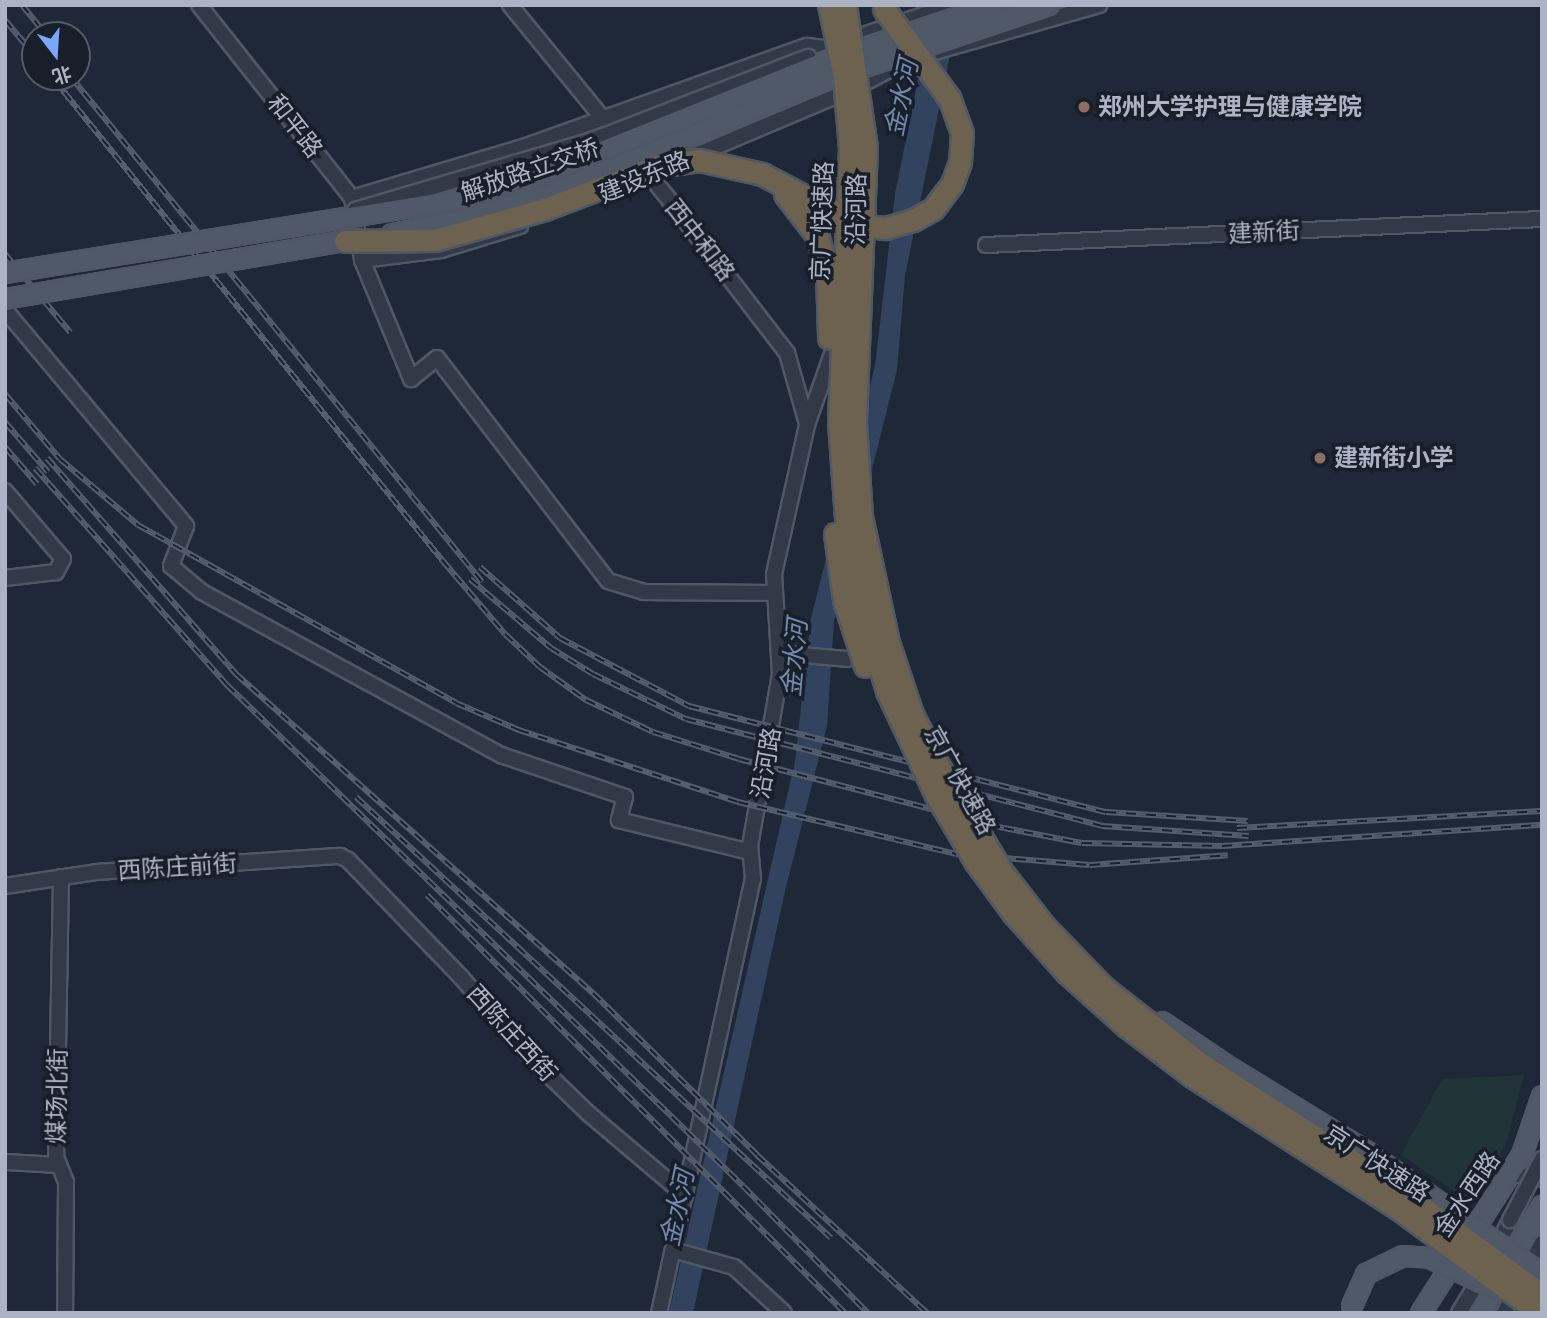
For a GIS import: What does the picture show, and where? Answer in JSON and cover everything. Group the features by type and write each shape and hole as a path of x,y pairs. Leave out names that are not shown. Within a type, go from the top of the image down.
{"highway":[{"name":"京广快速路","path":"829,5 844,77 850,148 839,423 846,518 873,646 912,750 989,881 1032,936 1093,998 1192,1076 1399,1209 1536,1307"},
{"name":"京广快速路","path":"845,5 866,147 856,455 861,516 877,603 912,714 950,787 1002,872 1076,960 1136,1014 1201,1064 1408,1196 1536,1307"},
{"path":"345,242 408,243 484,228 675,162 716,162 762,174 833,215 871,228 913,220 944,198 960,162 959,119 949,98 890,13"},
{"path":"762,174 800,209 818,237 824,257 830,312 829,472 839,577 856,640 892,732 912,750"}],"main road":[{"name":"解放路立交桥","path":"5,273 327,218 419,207 492,190 632,142 837,57 996,5"},
{"name":"解放路立交桥","path":"5,299 423,229 526,201 829,79 1049,5"},
{"path":"1076,960 1156,1018 1369,1153 1542,1274"},
{"name":"金水西路","path":"1421,1313 1522,1155 1542,1096"},
{"path":"1480,1313 1542,1206"},
{"path":"1352,1313 1355,1294 1366,1274 1389,1260 1418,1255 1536,1307 1542,1266"}],"street":[{"name":"和平路","path":"199,5 352,198 362,260 411,379 437,358 608,581 643,592 772,593"},
{"name":"西中和路","path":"510,5 649,175 787,353 807,425"},
{"path":"818,5 837,95"},
{"path":"327,218 590,141 808,57 890,13 928,12 953,5"},
{"name":"建设东路","path":"362,260 409,256 474,241 649,175 855,88 912,59 1099,5"},
{"path":"890,13 912,59"},
{"path":"352,198 604,120 807,46 828,47"},
{"name":"沿河路","path":"659,1313 676,1251 685,1195 753,879 750,852 776,707 779,653 772,593 807,425 853,277 855,88"},
{"name":"建新街","path":"986,245 1542,219"},
{"path":"5,310 186,526 171,566 202,592 501,755 625,797 618,820 750,852"},
{"path":"5,491 63,559 56,572 5,578"},
{"path":"779,653 848,659"},
{"name":"西陈庄前街","path":"5,887 61,877 320,857 348,860"},
{"name":"西陈庄西街","path":"348,860 461,977 531,1058 589,1114 685,1195"},
{"name":"煤场北街","path":"61,877 59,1166 66,1182 65,1313"},
{"path":"1459,1313 1542,1159"},
{"path":"5,1162 59,1166"},
{"path":"1509,1173 1542,1179"},
{"path":"1504,1313 1542,1243"},
{"path":"676,1251 718,1260 743,1273 784,1313"}],"green space":[{"path":"1524,1075 1507,1141 1478,1194 1467,1200 1401,1155 1442,1079"}],"water":[{"path":"933,5 960,5 905,276 897,370 834,621 827,726 785,891 693,1313 669,1313 795,761 811,618 875,366 895,194"}],"railway":[{"path":"22,5 35,21"},
{"path":"5,20 21,39"},
{"path":"63,91 442,560 505,634 540,667 586,700 653,732 739,759 1004,828 1082,843 1222,846 1542,825"},
{"path":"82,91 482,582"},
{"path":"5,254 70,332"},
{"path":"5,394 60,459 138,525 456,703 519,730 738,802 956,854 1090,865 1228,855"},
{"path":"5,422 48,472"},
{"path":"5,447 37,484"},
{"path":"47,458 236,674 593,993 757,1155 927,1313"},
{"path":"35,468 227,685 743,1186 868,1313"},
{"path":"480,567 560,638 689,706 1106,812 1248,821"},
{"path":"470,579 551,648 593,674 686,719 1102,826 1249,836"},
{"path":"356,797 831,1238"},
{"path":"1237,828 1542,811"},
{"path":"427,895 845,1313"}],"place":[{"name":"郑州大学护理与健康学院","path":"1084,107"},
{"name":"建新街小学","path":"1320,458"}],"water label":[{"name":"金水河","path":"902,98"},
{"name":"金水河","path":"795,658"},
{"name":"金水河","path":"678,1208"}]}
